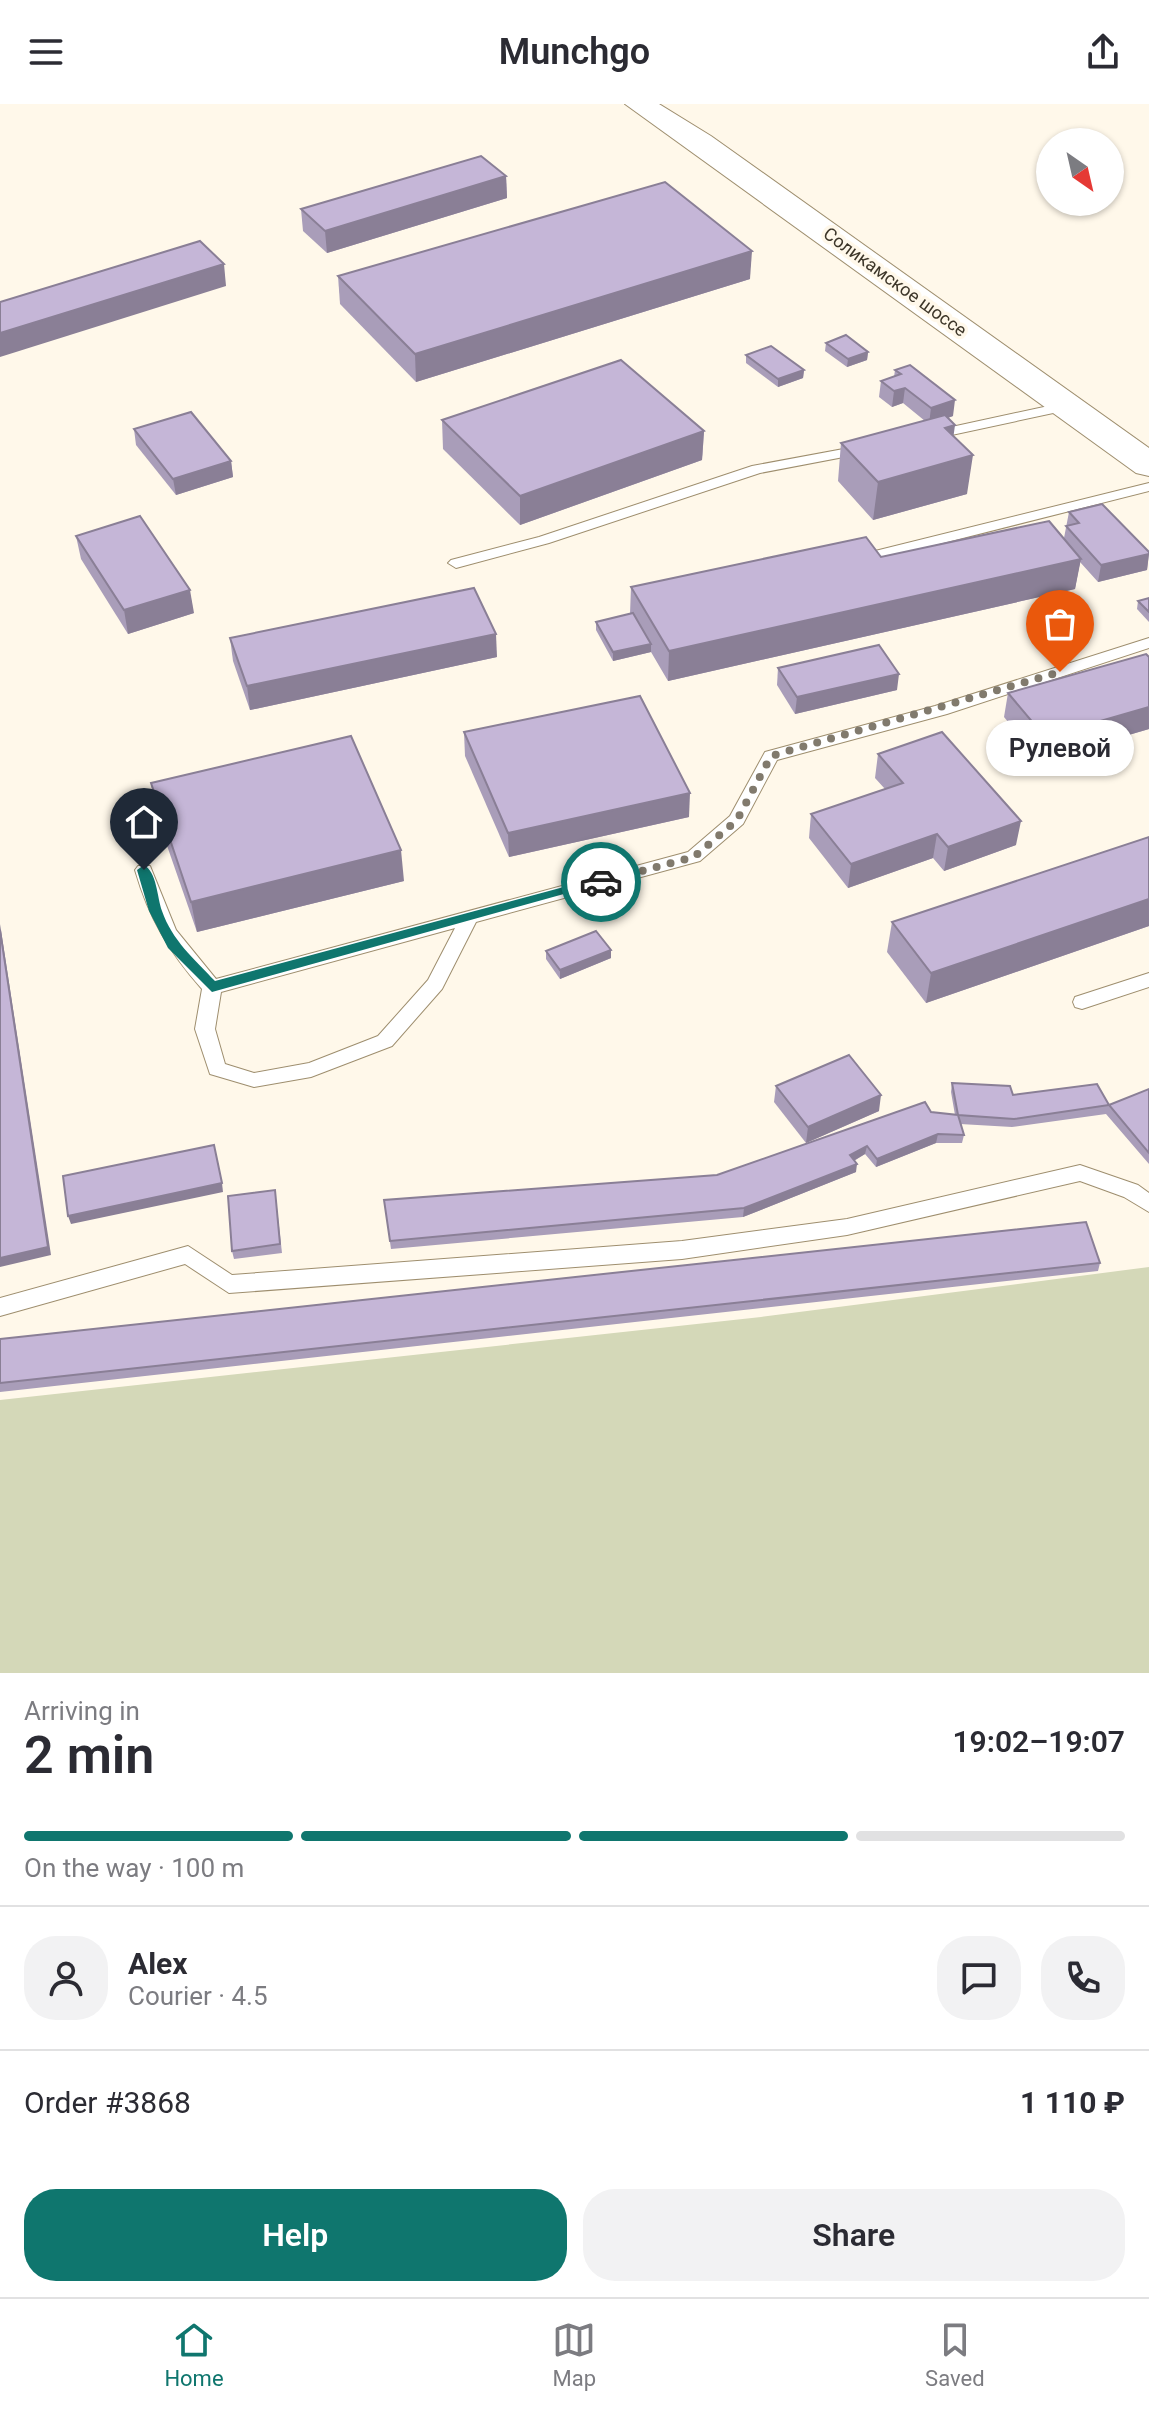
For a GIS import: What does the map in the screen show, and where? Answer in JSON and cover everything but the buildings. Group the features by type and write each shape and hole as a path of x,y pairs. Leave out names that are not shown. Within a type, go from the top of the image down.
{"highway":[{"name":"Соликамское шоссе","path":"639,104 701,142 1149,465"}],"lane":[{"path":"924,437 1067,406"},
{"path":"456,563 544,540 757,469 879,446"},
{"path":"872,556 1149,487"},
{"path":"212,987 694,857 737,820 771,756 941,710 1149,643"},
{"path":"144,870 155,911 172,945 212,987"},
{"path":"212,987 205,1029 217,1069 254,1080 311,1070 385,1041 435,984 469,918"},
{"path":"1082,1002 1149,980"},
{"path":"0,1307 188,1255 229,1284 682,1250 847,1227 1080,1173 1131,1191 1149,1204"}],"green space":[{"path":"1149,1267 1149,1673 0,1673 0,1400 761,1317"}],"way so far":[{"path":"601,882 694,857 737,820 771,756 941,710 1060,672"}],"place":[{"name":"Рулевой","path":"1060,672"}],"route":[{"path":"144,870 155,911 172,945 212,987 601,882"}]}
